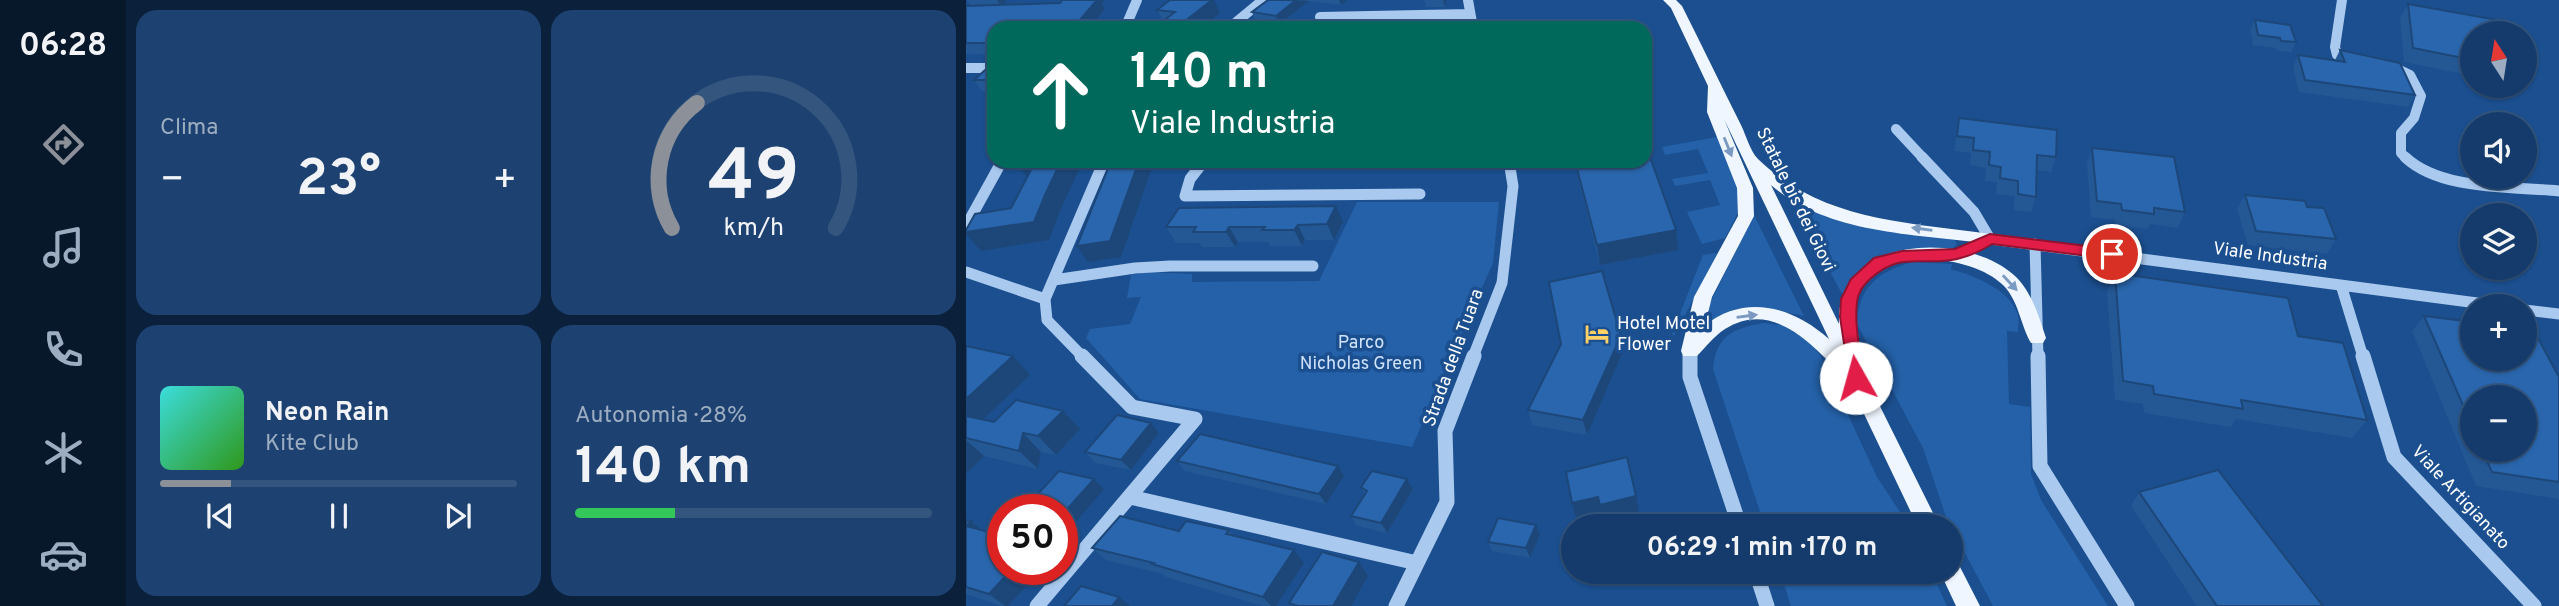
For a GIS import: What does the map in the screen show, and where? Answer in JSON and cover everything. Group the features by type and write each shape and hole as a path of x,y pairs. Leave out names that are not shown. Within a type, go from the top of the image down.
{"main road":[{"name":"Statale bis dei Giovi","path":"1673,2 1923,514"},
{"path":"1690,351 1703,297 1746,216 1745,188 1714,112 1713,82"},
{"path":"1749,158 1794,196 1827,210 1860,220 1990,239"},
{"path":"1856,378 1849,299 1856,283 1880,262 1902,256 1955,254 1973,249 1990,239"},
{"path":"1955,254 2003,275 2024,301 2037,338"},
{"path":"1690,351 1716,326 1731,318 1746,315 1784,316 1818,339 1856,378"},
{"path":"1957,584 1968,606"}],"street":[{"path":"1128,21 1137,0"},
{"path":"1238,21 1263,0"},
{"path":"1468,0 1472,21"},
{"path":"2342,0 2335,47 2337,55 2369,62"},
{"path":"1320,17 1471,14"},
{"path":"2381,64 2404,70 2410,75 2421,96 2414,118 2401,133 2401,153 2419,170 2446,180 2559,191"},
{"path":"966,74 971,68"},
{"path":"1896,129 1974,212 1990,239"},
{"path":"966,226 998,168"},
{"path":"1037,606 1195,419 1132,407 1047,320 1045,299 1101,168"},
{"path":"1199,168 1190,179 1185,196 1420,194"},
{"name":"Strada della Tuara","path":"1396,606 1447,502 1445,431 1502,283 1513,186 1510,168"},
{"name":"Viale Industria","path":"1990,239 2460,301"},
{"path":"2035,244 2039,466 2127,606"},
{"path":"1054,280 1135,268 1170,266 1313,266"},
{"path":"966,285 972,274 1045,299"},
{"name":"Viale Artigianato","path":"2341,285 2394,457 2534,606"},
{"path":"2537,311 2559,314"},
{"path":"1690,351 1690,377 1736,514"},
{"path":"1130,497 1417,563"},
{"path":"1760,584 1767,606"}],"green space":[{"path":"1717,137 1738,176 1741,207 1725,238 1702,244 1687,212 1720,205 1710,180 1675,186 1672,179 1708,173 1698,149 1665,155 1662,147"},
{"name":"Parco Nicholas Green","path":"1357,202 1499,202 1493,263 1412,447 1140,399 1086,338 1090,329 1130,324 1141,297 1127,298 1131,275 1146,272 1192,274 1192,282 1319,281"},
{"path":"1795,205 1954,238 1957,244 1952,249 1903,253 1879,260 1859,272 1842,294"},
{"path":"1754,215 1804,316 1769,309 1701,335 1706,311"},
{"path":"1717,254 1674,336 1672,334 1703,255"},
{"path":"1912,262 1952,264 1951,269 1990,285 2014,306 2018,315 2018,332 2007,331 2009,404 2030,407 2031,474 2041,500 2108,606 1993,606 1963,549 1963,514 1945,514 1923,448 1857,324 1861,300 1866,291 1880,276"},
{"path":"1764,323 1788,326 1805,336 1820,355 1877,477 1901,514 1761,514 1713,369 1722,341 1743,328"},
{"path":"1784,584 1937,584 1947,606 1791,606"}],"building":[{"path":"1062,0 1097,0 1079,21 987,21 987,43 966,43 966,6 1060,3"},
{"path":"1170,0 1212,0 1185,21 1163,21 1175,12 1157,10"},
{"path":"1268,0 1296,0 1276,16 1252,12"},
{"path":"2408,4 2503,21 2460,21 2460,57 2413,48"},
{"path":"2255,20 2290,25 2296,42 2258,35"},
{"path":"2340,50 2400,63 2415,95 2305,80 2298,55 2345,62"},
{"path":"987,68 987,80 974,80"},
{"path":"1959,118 2057,130 2056,157 2037,155 2036,197 2018,194 2018,181 2000,178 2001,167 1989,165 1990,152 1973,150 1974,138 1957,136"},
{"path":"2092,148 2174,157 2185,212 2154,208 2154,214 2122,210 2121,204 2097,201"},
{"path":"1652,163 1676,230 1597,245 1577,168 1652,168"},
{"path":"1032,168 1058,168 1034,222 966,232 975,214 1011,208"},
{"path":"1108,168 1136,168 1110,241 1077,246"},
{"path":"2245,195 2305,201 2307,207 2324,208 2336,239 2256,231"},
{"path":"1336,206 1327,224 1298,225 1294,230 1229,227 1226,232 1193,232 1196,227 1166,227 1179,208"},
{"path":"1602,271 1621,336 1583,420 1528,410 1561,344 1549,282"},
{"path":"2115,273 2288,298 2298,336 2343,343 2367,420 2241,400 2243,409 2154,394 2153,386 2123,381"},
{"path":"2424,316 2460,320 2460,371 2537,371 2537,337 2559,377 2559,482 2492,472 2487,462 2537,462 2537,385 2460,385 2460,398"},
{"path":"966,346 1013,356 966,399"},
{"path":"1016,400 1063,411 1038,436 1023,433 1019,451 966,438 966,416 994,422"},
{"path":"1117,415 1151,423 1121,460 1085,452"},
{"path":"1200,434 1338,466 1319,494 1177,461"},
{"path":"1627,457 1636,496 1600,505 1598,497 1572,503 1566,472"},
{"path":"2218,470 2323,606 2217,606 2139,492"},
{"path":"1059,471 1094,479 1078,497 1078,494 1038,494"},
{"path":"1372,471 1407,479 1381,523 1351,516 1367,491 1361,487"},
{"path":"1120,516 1179,531 1186,521 1229,530 1226,534 1294,550 1263,597 1152,564 1154,563 1092,548"},
{"path":"1498,518 1536,525 1526,548 1488,542"},
{"path":"966,526 987,532 987,585 997,585 989,594 966,587"},
{"path":"1322,552 1359,562 1333,606 1298,606 1289,603"},
{"path":"1081,586 1119,597 1112,606 1064,606"}],"place":[{"name":"Hotel Motel Flower","path":"1597,334"}],"route":[{"path":"1856,378 1849,299 1856,283 1880,262 1902,256 1955,254 1973,249 1990,239 2112,254"}]}
